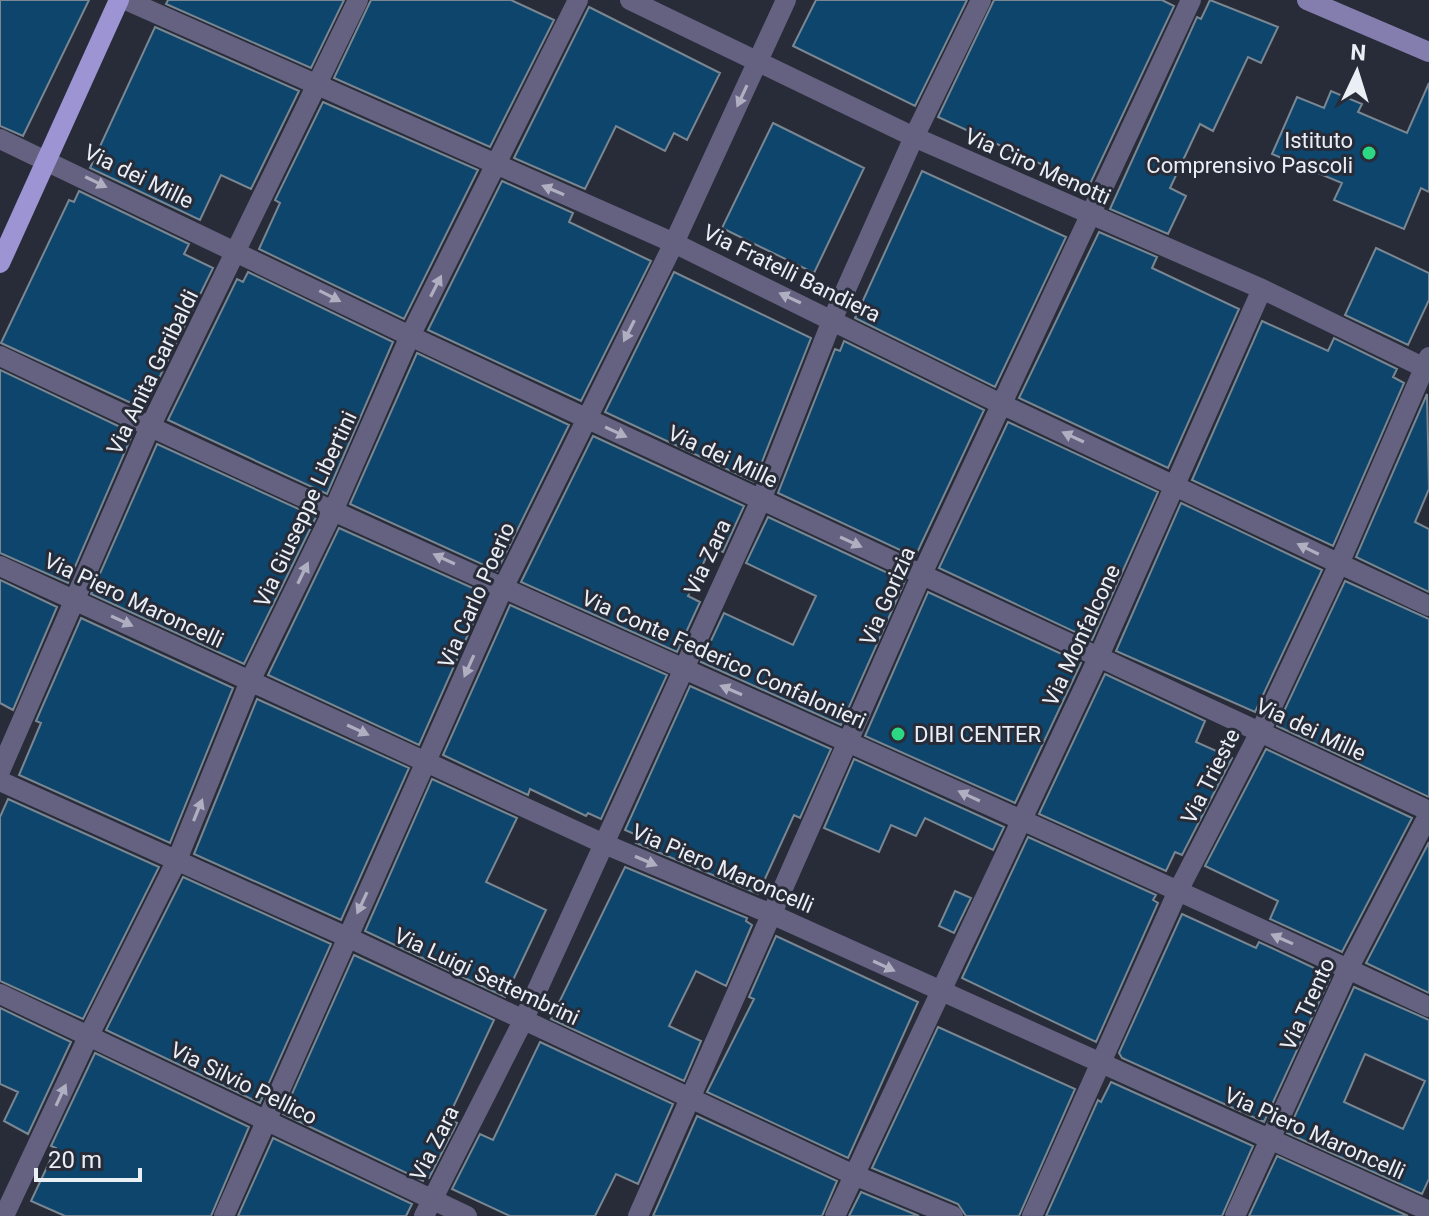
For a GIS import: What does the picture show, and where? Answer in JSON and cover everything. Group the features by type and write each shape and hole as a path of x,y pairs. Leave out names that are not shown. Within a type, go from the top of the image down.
{"main road":[{"path":"0,263 119,0"}],"street":[{"name":"Via Fratelli Bandiera","path":"126,0 674,243 833,318 1001,404 1429,606"},
{"name":"Via Anita Garibaldi","path":"0,771 150,427 358,0"},
{"name":"Via Giuseppe Libertini","path":"8,1212 89,1035 177,860 250,681 334,509 410,336 578,0"},
{"name":"Via Ciro Menotti","path":"630,0 914,137 1262,289 1427,365"},
{"name":"Via Carlo Poerio","path":"224,1216 504,586 585,417 674,243 786,0"},
{"name":"Via Zara","path":"428,1208 524,1019 681,669 761,500 833,318 914,137 981,0"},
{"name":"Via Gorizia","path":"638,1216 922,574 1191,0"},
{"path":"1307,0 1429,52"},
{"name":"Via dei Mille","path":"0,139 238,250 410,336 1429,812"},
{"name":"Via Monfalcone","path":"835,1216 1099,656 1262,289"},
{"name":"Via Conte Federico Confalonieri","path":"0,356 681,669 850,741 1429,1007"},
{"name":"Via Trieste","path":"1032,1216 1177,893 1260,732 1427,365"},
{"name":"Via Piero Maroncelli","path":"0,566 602,843 771,914 1429,1211"},
{"name":"Via Luigi Settembrini","path":"0,781 347,937 854,1175 953,1216"},
{"name":"Via Trento","path":"1235,1216 1348,969 1429,812"},
{"name":"Via Silvio Pellico","path":"0,994 268,1121 428,1208 467,1216"}],"building":[{"path":"0,0 89,0 23,136 0,126"},
{"path":"168,0 344,0 311,68 166,4"},
{"path":"371,0 511,0 554,20 490,147 334,78"},
{"path":"816,0 967,0 915,106 793,46"},
{"path":"994,0 1162,0 1174,6 1089,186 938,117"},
{"path":"1210,0 1278,27 1261,63 1248,57 1213,131 1200,124 1170,188 1186,196 1168,234 1110,209 1197,17 1201,19"},
{"path":"589,7 720,73 687,140 674,133 665,151 616,126 585,189 514,158"},
{"path":"155,27 299,91 251,189 221,175 200,220 90,168"},
{"name":"Istituto Comprensivo Pascoli","path":"1429,83 1429,192 1421,188 1404,229 1334,200 1342,183 1272,154 1297,97 1324,108 1331,91 1362,104 1358,112 1407,133"},
{"path":"323,102 478,170 404,319 259,249 280,203 275,200"},
{"path":"773,123 864,168 814,273 722,228"},
{"path":"922,171 1066,237 995,387 855,318"},
{"path":"502,181 573,213 569,222 651,261 581,401 428,330"},
{"path":"79,191 189,244 184,254 213,268 144,409 1,343 69,200 74,202"},
{"path":"1099,232 1157,257 1152,268 1239,309 1168,468 1019,398"},
{"path":"1376,248 1429,273 1429,300 1408,345 1345,315"},
{"path":"248,272 393,342 327,494 168,420 237,279 243,282"},
{"path":"674,272 811,338 754,482 605,412"},
{"path":"1262,321 1328,351 1334,338 1397,369 1393,377 1404,383 1333,546 1192,480"},
{"path":"844,341 984,410 915,557 778,493 835,349 840,351"},
{"path":"417,353 569,425 497,571 350,504"},
{"path":"0,370 133,433 68,583 0,553"},
{"path":"1427,394 1429,489 1415,522 1429,529 1429,592 1356,557"},
{"path":"1008,422 1158,492 1092,640 939,568"},
{"path":"593,436 744,506 723,552 711,547 688,596 700,602 677,652 521,582"},
{"path":"157,444 316,517 244,664 91,594"},
{"path":"1181,503 1322,570 1255,712 1116,651"},
{"path":"768,517 905,581 841,725 701,662 724,613 793,645 816,596 746,563"},
{"path":"339,528 486,594 419,745 268,675"},
{"path":"0,580 57,607 13,710 0,703"},
{"path":"1345,581 1429,619 1429,797 1277,726"},
{"path":"928,592 1081,663 1015,803 865,736"},
{"path":"510,605 667,675 601,819 588,813 586,816 530,789 528,795 443,755"},
{"path":"81,618 233,688 170,843 19,775 41,723 36,721"},
{"path":"1105,674 1205,721 1196,742 1232,758 1182,855 1175,852 1166,871 1039,814"},
{"path":"690,686 831,749 800,818 794,815 758,894 636,843 639,836 625,830"},
{"path":"257,699 409,768 341,920 194,854"},
{"path":"1266,749 1412,818 1342,952 1270,919 1278,901 1205,866"},
{"path":"854,759 1004,827 993,850 925,818 916,836 891,825 879,852 824,828"},
{"path":"432,779 517,818 486,882 546,910 505,997 365,931"},
{"path":"8,799 159,867 83,1019 0,981 0,817"},
{"path":"1028,837 1156,895 1153,900 1158,903 1096,1042 962,978"},
{"path":"1429,842 1429,993 1366,963"},
{"path":"625,867 747,918 746,921 752,925 726,986 696,971 669,1026 701,1041 684,1081 551,1019"},
{"path":"183,877 331,944 260,1103 106,1030"},
{"path":"955,891 971,898 954,933 939,926"},
{"path":"1182,914 1256,948 1259,942 1331,976 1264,1122 1122,1058 1119,1053"},
{"path":"776,936 918,1002 848,1158 707,1092 754,999 749,997"},
{"path":"354,955 494,1020 448,1118 457,1123 429,1178 425,1176 423,1181 283,1114"},
{"path":"1354,987 1429,1020 1429,1179 1422,1194 1287,1133","holes":["1365,1054 1425,1081 1403,1129 1344,1102"]},
{"path":"0,1008 71,1042 28,1134 4,1121 18,1092 0,1084"},
{"path":"938,1027 1075,1089 1019,1216 966,1216 958,1204 872,1168"},
{"path":"540,1042 673,1104 638,1184 616,1174 595,1216 510,1216 452,1189 480,1134 493,1140"},
{"path":"95,1053 249,1127 211,1216 65,1216 31,1201 56,1148 51,1146"},
{"path":"1111,1082 1253,1146 1222,1216 1046,1216 1098,1100 1101,1102"},
{"path":"697,1116 837,1181 822,1216 653,1216"},
{"path":"273,1138 412,1204 406,1216 238,1216"},
{"path":"1277,1156 1408,1216 1249,1216"},
{"path":"861,1192 919,1216 849,1216"}],"place":[{"name":"Istituto Comprensivo Pascoli","path":"1369,153"},
{"name":"DIBI CENTER","path":"898,734"}]}
